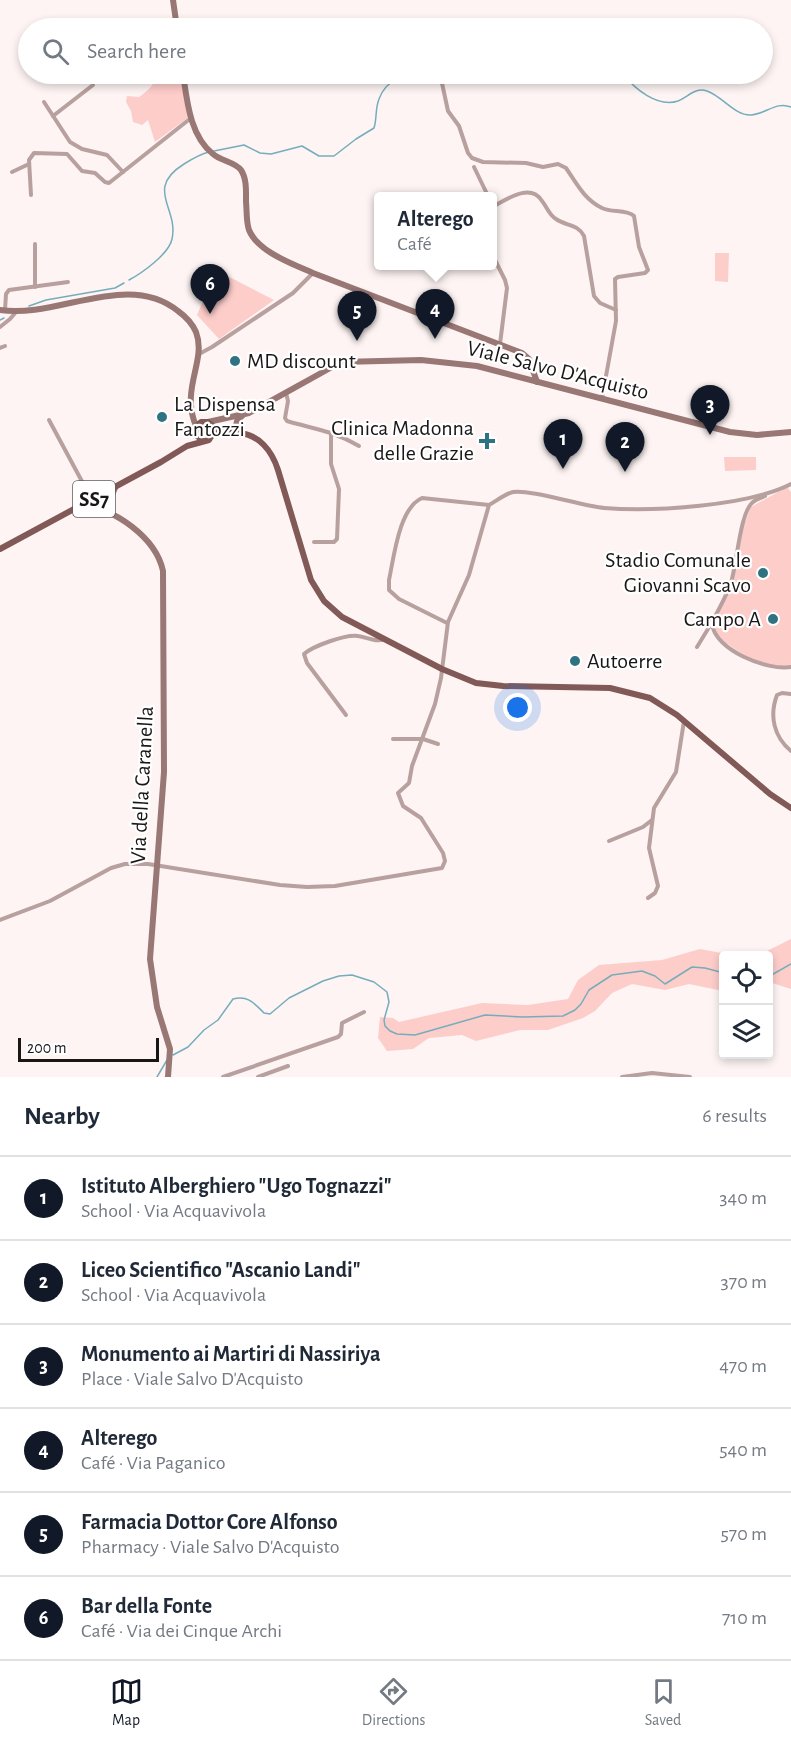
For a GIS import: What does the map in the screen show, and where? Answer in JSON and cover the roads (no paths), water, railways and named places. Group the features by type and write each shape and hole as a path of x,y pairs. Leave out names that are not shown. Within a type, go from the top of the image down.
{"main road":[{"path":"173,0 176,18"},
{"path":"185,84 192,118 204,145 218,158 236,166 243,173 246,187 247,222 254,237 277,255 313,273 527,357 537,382"},
{"path":"3,311 33,311 115,296 150,296 172,306 190,322 197,337 198,354 191,386 190,407 196,430 202,440"},
{"name":"Viale Salvo D'Acquisto","path":"206,421 244,414 334,364 353,360 431,360 462,363 730,432 758,435 791,432"},
{"path":"190,407 197,416 214,429"},
{"path":"240,433 236,424 244,414"},
{"path":"211,438 214,429 225,417"},
{"name":"SS7","path":"187,446 196,430 206,421"},
{"name":"SS7","path":"214,429 240,433 261,441 276,464 308,573 318,594 342,617 442,669 486,685 622,689 653,699 684,721 770,794 791,808"},
{"name":"SS7","path":"0,549 99,497 187,446 230,433"},
{"path":"112,513 110,499 115,488"},
{"name":"Via della Caranella","path":"99,497 112,513 150,544 159,558 164,574 165,762 150,966 160,1017 169,1044 168,1077"},
{"name":"Via della Caranella","path":"82,506 97,507 112,513"}],"street":[{"path":"443,84 448,111 459,126 468,153 473,159 483,162 528,163 543,167 560,165 566,168 586,197 603,208 634,215 639,247 648,270 642,274 615,278 616,310 602,399"},
{"path":"53,116 93,85"},
{"path":"44,102 72,144 107,155 123,172"},
{"path":"31,195 29,164 30,157 34,153 60,152 69,155 82,171 95,173 106,183 111,182 192,118"},
{"path":"12,172 29,164"},
{"path":"474,167 486,192"},
{"path":"497,204 523,193 533,193 541,198 554,218 579,229 584,236 594,296 600,303 616,310"},
{"path":"35,244 35,287"},
{"path":"497,264 507,288 500,345"},
{"path":"198,354 289,296 313,273"},
{"path":"3,311 8,290 68,282"},
{"path":"0,327 16,312"},
{"path":"286,392 288,401 285,422 342,435 359,446"},
{"path":"49,420 92,500"},
{"path":"314,542 333,543 337,539 338,485 332,467 331,432"},
{"path":"697,647 712,623 730,584 748,508 753,501 791,484"},
{"path":"447,623 399,599 389,590 389,580 403,522 412,505 422,498 489,505 510,493 519,492 582,505 617,509 685,507 774,492"},
{"path":"0,920 50,901 115,866 137,863 305,887 331,886 441,868 445,861 443,853 421,818 404,807 398,795 400,789 409,783 412,768 437,698 447,623 470,572 489,505"},
{"path":"712,623 716,636 740,654 769,667 791,667"},
{"path":"346,715 307,663 304,658 305,654 319,645 350,636 379,641 386,639"},
{"path":"791,694 777,695 774,720 777,737 791,752"},
{"path":"648,898 656,892 658,886 650,851 655,804 672,781 678,768 684,721"},
{"path":"393,738 423,739 438,744"},
{"path":"609,841 644,827 652,820"},
{"path":"223,1077 339,1037 342,1023 364,1012"},
{"path":"258,1077 288,1066"},
{"path":"622,1077 655,1073 690,1077"}],"waterway":[{"path":"214,151 244,145 260,153 271,154 302,146 319,156 334,156 374,128 379,99 389,84"},
{"path":"632,84 640,91 662,102 678,101 695,91 707,91 739,112 751,115 776,107 791,107"},
{"path":"129,280 154,262 170,245 173,228 164,191 166,182 172,173 184,164 209,152"},
{"path":"29,306 46,300 115,288 124,283"},
{"path":"0,320 4,318"},
{"path":"773,974 791,964"},
{"path":"173,1055 188,1047 204,1030 218,1020 233,999 247,999 264,1013 270,1014 289,998 323,981 339,976 352,975 374,982 387,992 389,1002 384,1020 385,1026 397,1034 415,1035 485,1015 563,1016 575,1010 589,990 612,975 642,971 655,976 665,984 692,967 719,972"},
{"path":"157,1077 167,1060"}],"place":[{"name":"Bar della Fonte","path":"210,314"},
{"name":"Alterego","path":"435,339"},
{"name":"Farmacia Dottor Core Alfonso","path":"357,341"},
{"name":"MD discount","path":"235,361"},
{"name":"La Dispensa Fantozzi","path":"162,417"},
{"name":"Monumento ai Martiri di Nassiriya","path":"710,435"},
{"name":"Clinica Madonna delle Grazie","path":"487,441"},
{"name":"Istituto Alberghiero \"Ugo Tognazzi\"","path":"563,469"},
{"name":"Liceo Scientifico \"Ascanio Landi\"","path":"625,472"},
{"name":"Stadio Comunale Giovanni Scavo","path":"763,573"},
{"name":"Campo A","path":"773,619"},
{"name":"Autoerre","path":"575,661"}]}
